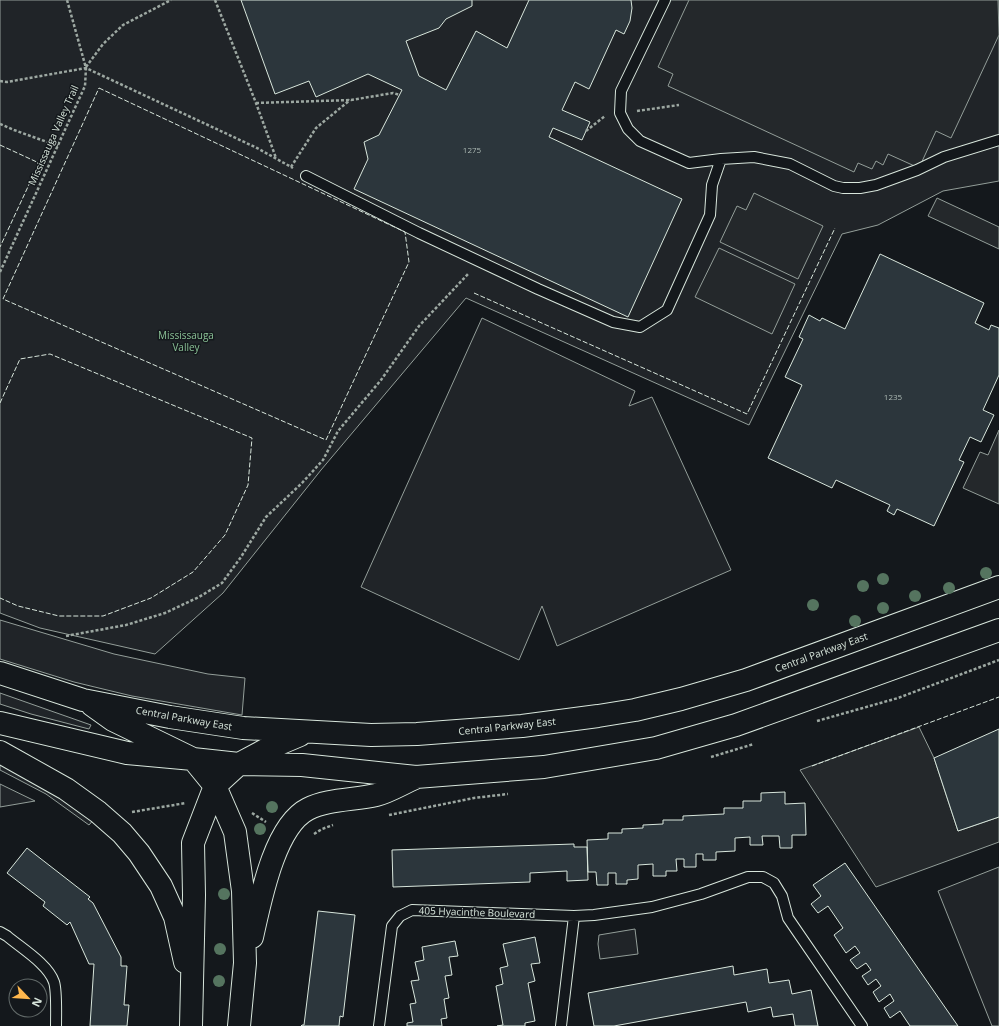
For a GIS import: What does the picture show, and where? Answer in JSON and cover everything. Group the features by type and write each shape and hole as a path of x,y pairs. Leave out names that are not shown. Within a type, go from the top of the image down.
{"street":[{"name":"Central Parkway East","path":"0,673 83,700 170,717 243,728 371,736 425,734 522,726 635,710 746,680 999,587"},
{"path":"0,723 127,753 239,764 302,765 416,777 544,767 656,748 736,725 999,630"},
{"path":"83,700 113,720 193,759 215,786 235,832 243,891 246,963"},
{"path":"191,1026 193,997 193,843 215,786 239,764 266,748 307,732"},
{"path":"0,752 66,789 98,812 122,833 139,853 161,886 175,917 193,997"},
{"path":"239,1026 246,963 261,898 273,857 284,834 293,820 307,809 324,804 377,795 416,777"}],"lane":[{"path":"665,0 621,91 620,113 628,129 640,141 689,163 721,158 754,157 790,164 834,186 843,188 860,188 876,185 917,170 944,157 999,140"},
{"path":"306,176 419,233 538,289 612,322 640,327 667,310 710,215 712,185 721,158"},
{"name":"405 Hyacinthe Boulevard","path":"380,1026 392,926 400,916 412,910 574,916 594,915 652,907 701,894 748,877 763,877 774,883 782,896 788,918 862,1026"},
{"path":"561,1026 574,916"},
{"path":"0,932 44,966 54,982 56,1026"}],"path":[{"name":"Mississauga Valley Trail","path":"0,272 85,86 86,68 67,0"},
{"path":"86,68 103,44 123,25 171,0"},
{"path":"215,0 276,158"},
{"path":"0,82 86,68 276,158 306,176"},
{"path":"256,103 351,100 393,93 400,95"},
{"path":"291,167 316,128 351,100"},
{"path":"0,124 58,146"},
{"path":"66,636 126,625 165,613 199,598 222,583 241,557 266,517 302,483 323,460 338,431 381,380 419,326 480,261"},
{"path":"130,813 191,803"}],"green space":[{"name":"Mississauga Valley","path":"0,0 999,0 999,181 943,191 878,225 842,234 749,425 466,298 321,470 223,593 155,654 40,628 0,613"},
{"path":"482,318 635,391 629,406 652,397 731,570 557,646 542,606 519,660 361,587"},
{"path":"0,620 114,654 208,674 245,678 242,715 132,696 74,682 0,659"},
{"path":"0,693 91,725 89,729 31,714 0,704"},
{"path":"0,760 94,819 89,825 46,794 0,770"},
{"path":"0,784 35,801 0,807"},
{"path":"999,867 999,1026 992,1026 938,891"},
{"path":"635,929 638,954 600,959 598,944 599,935"}],"shaded area":[{"path":"689,0 998,0 999,35 951,138 936,131 919,168 888,154 883,165 876,161 872,169 858,163 854,172 668,86 673,74 658,67"},
{"path":"754,193 823,226 798,279 720,242 737,206 746,210"},
{"path":"937,198 999,227 999,249 928,216"},
{"path":"719,248 795,284 772,334 695,297"},
{"path":"999,430 999,504 963,488 980,452 988,455"},
{"path":"919,727 934,758 958,831 999,817 999,842 876,887 800,770"}],"building":[{"path":"241,0 472,0 472,6 446,19 439,28 406,41 419,76 446,90 476,31 507,48 529,0 631,0 632,8 630,21 624,34 616,30 589,89 575,82 562,110 590,122 582,140 553,128 549,137 682,199 628,317 354,189 368,159 364,142 379,135 402,90 368,74 316,97 309,81 275,94"},
{"path":"880,254 984,303 975,323 989,330 991,325 999,328 999,375 983,410 994,415 981,442 970,437 959,460 964,462 934,526 897,509 894,515 887,511 890,505 836,480 832,488 768,458 802,385 785,377 803,339 799,337 809,315 820,321 822,318 845,329"},
{"path":"999,729 999,817 958,831 934,758"},
{"path":"785,792 785,804 805,803 806,835 792,835 792,848 780,848 779,836 762,836 763,845 750,845 750,837 735,838 735,851 716,852 716,860 703,860 703,854 696,854 696,867 684,867 684,859 676,859 677,871 666,871 666,876 653,876 653,864 638,865 638,879 627,880 627,884 616,884 616,873 608,873 608,885 597,885 596,872 588,872 587,840 608,839 608,833 622,833 622,829 643,828 643,825 663,824 663,820 683,820 683,816 724,814 724,808 743,808 743,801 761,801 761,793"},
{"path":"574,844 574,847 587,847 588,880 567,881 567,871 530,873 530,882 393,887 392,850"},
{"path":"27,848 90,897 88,899 93,903 121,957 121,966 127,966 124,1005 129,1005 127,1026 90,1026 94,964 89,964 70,922 67,925 43,906 45,902 7,873"},
{"path":"845,863 958,1026 910,1026 900,1011 890,1018 884,1008 894,1001 890,994 879,1002 873,992 881,986 876,979 868,985 862,976 871,970 866,963 857,969 850,960 860,953 855,946 846,953 834,935 843,928 828,906 818,913 811,904 821,896 813,885"},
{"path":"318,911 355,915 343,1017 340,1016 339,1026 301,1026 304,1025"},
{"path":"535,937 540,963 531,964 535,981 528,983 535,1021 525,1023 525,1026 497,1026 503,1025 496,986 503,984 500,968 508,966 503,944"},
{"path":"455,941 458,956 449,957 452,975 445,976 449,998 444,999 447,1018 441,1019 442,1026 407,1026 407,1023 413,1022 410,1004 416,1003 411,981 419,980 415,962 424,960 422,947"},
{"path":"733,966 734,975 767,969 769,983 789,980 792,994 811,990 818,1026 795,1026 793,1014 773,1017 771,1007 748,1012 746,1002 614,1026 594,1026 588,993"}],"fence":[{"path":"99,88 405,232 409,262 326,440 3,299 99,88"},
{"path":"0,145 39,163 0,247"},
{"path":"474,293 747,414 835,228"},
{"path":"0,403 20,359 50,354 252,438 248,485 225,535 193,572 151,598 103,616 59,616 18,606 0,598"},
{"path":"812,766 999,697"}]}
